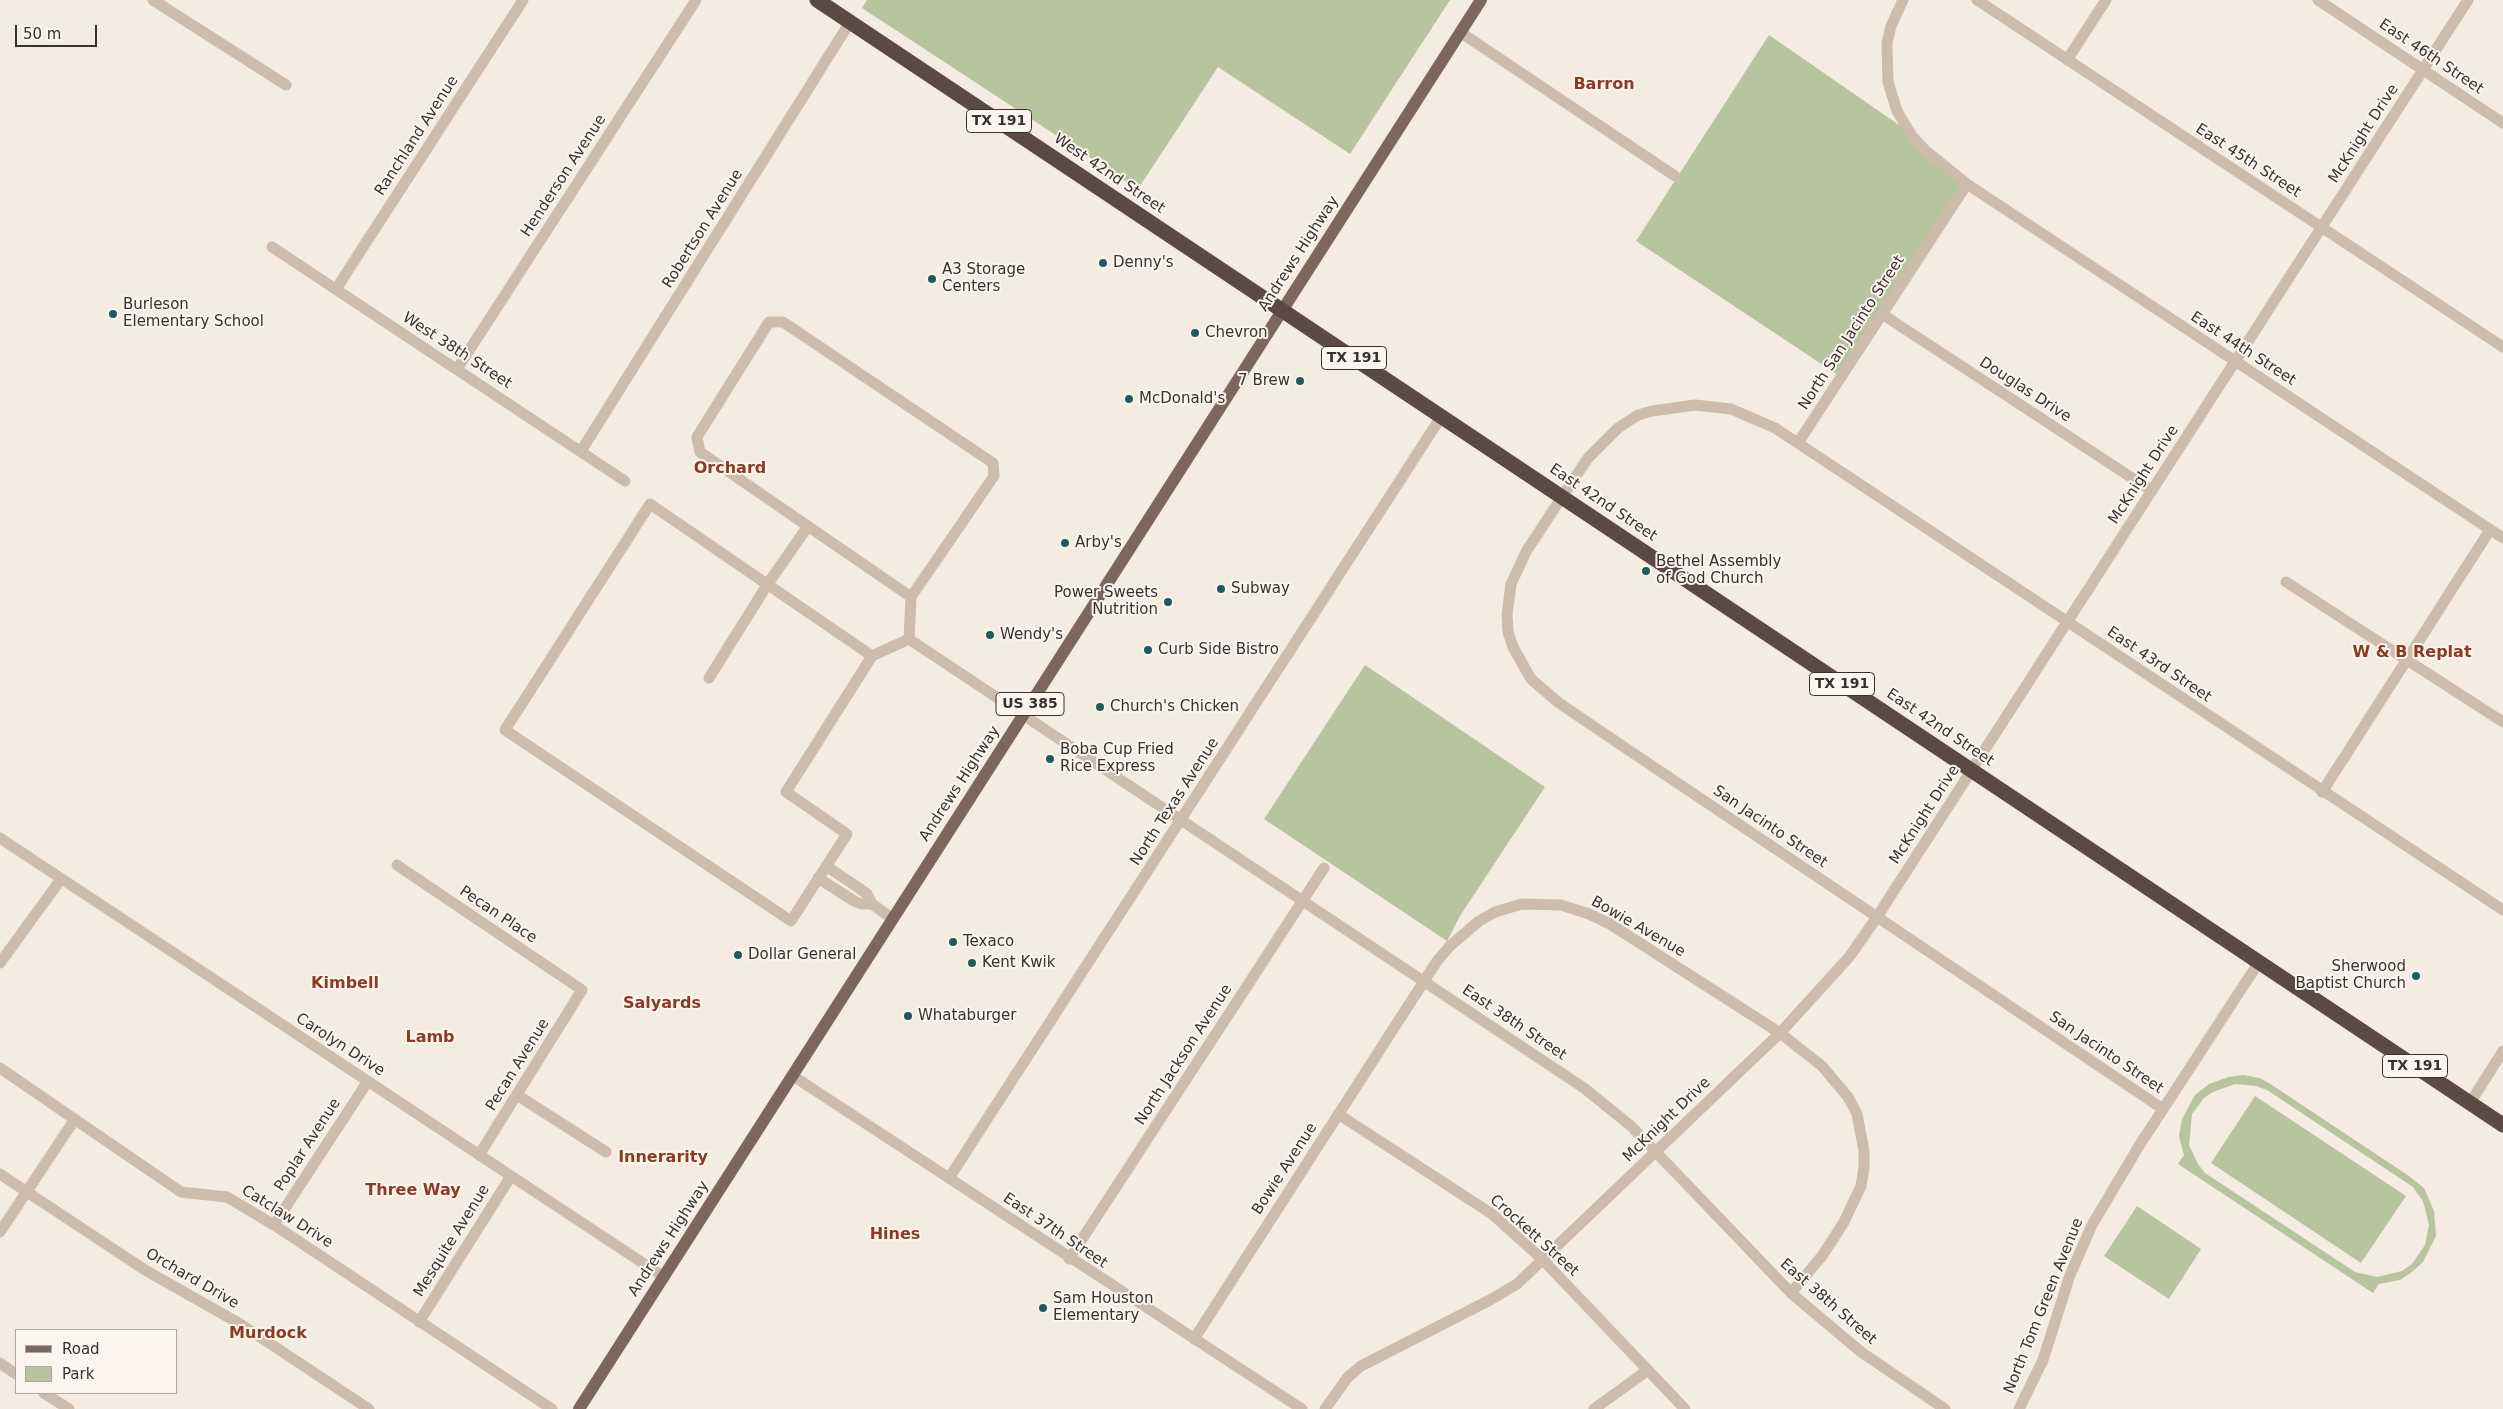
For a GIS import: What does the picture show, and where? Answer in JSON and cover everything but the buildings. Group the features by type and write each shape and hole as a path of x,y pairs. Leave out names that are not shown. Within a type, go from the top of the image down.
{"highway":[{"name":"West 42nd Street","path":"817,0 1282,310"},
{"name":"East 42nd Street","path":"1282,310 2503,1125"}],"main road":[{"name":"Andrews Highway","path":"579,1409 1481,0"}],"street":[{"path":"153,0 286,85"},
{"name":"Ranchland Avenue","path":"336,289 523,0"},
{"name":"Henderson Avenue","path":"457,369 696,0"},
{"path":"1903,0 1891,26 1887,43 1886,61 1892,98 1912,136 1925,150 1967,184"},
{"name":"East 45th Street","path":"1977,0 2503,347"},
{"path":"2067,60 2106,0"},
{"name":"East 46th Street","path":"2318,0 2503,123"},
{"name":"McKnight Drive","path":"1325,1409 1348,1377 1361,1366 1490,1300 1516,1284 1780,1033 1850,956 1877,918 2468,0"},
{"name":"Robertson Avenue","path":"580,451 850,22"},
{"path":"1460,32 1675,176"},
{"name":"North San Jacinto Street","path":"1798,443 1967,184"},
{"name":"East 44th Street","path":"1967,184 2503,538"},
{"name":"West 38th Street","path":"272,247 626,481"},
{"name":"Douglas Drive","path":"1882,314 2152,491"},
{"path":"909,639 911,597 994,476 993,462 783,322 769,322 697,437 700,452 911,597"},
{"path":"1562,497 1604,440 1624,423 1652,410 1695,405 1731,409 1755,418 1798,443"},
{"name":"North Texas Avenue","path":"950,1178 1441,417"},
{"name":"East 43rd Street","path":"1798,443 2322,792 2503,910"},
{"name":"San Jacinto Street","path":"1562,497 1517,568 1508,600 1508,632 1513,647 1531,679 1559,702 1626,749 2163,1108"},
{"path":"872,656 650,504 505,730 792,921 846,834 786,792 872,656 909,639"},
{"path":"710,678 767,585 808,526"},
{"path":"2322,792 2490,530"},
{"path":"2286,582 2503,722"},
{"path":"909,639 1023,715"},
{"name":"East 38th Street","path":"1023,715 1584,1088 1630,1126 1791,1294 1861,1352 1945,1409"},
{"name":"Carolyn Drive","path":"0,838 664,1277"},
{"name":"Pecan Place","path":"397,865 582,990"},
{"path":"826,866 860,888 867,894 872,904 893,919"},
{"name":"North Jackson Avenue","path":"1069,1259 1324,868"},
{"path":"818,878 854,901 861,904 872,904"},
{"path":"0,963 61,879"},
{"name":"Bowie Avenue","path":"1194,1339 1423,981 1450,946 1479,921 1496,912 1522,904 1561,905 1590,914 1610,924 1780,1033 1822,1066 1838,1083 1857,1114 1864,1150 1864,1168 1856,1200 1822,1256 1791,1294"},
{"name":"North Tom Green Avenue","path":"2019,1409 2043,1360 2083,1244 2119,1177 2259,962"},
{"name":"Pecan Avenue","path":"479,1155 582,990"},
{"path":"2470,1103 2503,1051"},
{"name":"Catclaw Drive","path":"0,1068 181,1192 227,1197 274,1225 552,1409"},
{"name":"East 37th Street","path":"793,1076 950,1178 1069,1259 1302,1409"},
{"name":"Poplar Avenue","path":"274,1225 368,1081"},
{"path":"517,1095 606,1152"},
{"name":"Crockett Street","path":"1338,1114 1492,1214 1543,1260 1685,1409"},
{"path":"0,1232 75,1118"},
{"name":"Orchard Drive","path":"0,1174 145,1270 242,1325 369,1409"},
{"name":"Mesquite Avenue","path":"419,1322 511,1176"},
{"path":"0,1363 15,1373"},
{"path":"1594,1409 1648,1370"},
{"path":"46,1394 69,1409"}],"green space":[{"path":"867,0 1450,0 1350,154 1218,67 1138,189 862,8"},
{"path":"1769,35 1899,125 1967,184 1841,377 1636,241"},
{"path":"1365,665 1545,787 1460,916 1447,941 1264,819"},
{"path":"2243,1075 2260,1078 2409,1176 2424,1188 2434,1211 2436,1236 2423,1262 2400,1280 2379,1284 2373,1293 2178,1164 2184,1155 2179,1136 2182,1119 2195,1095 2209,1084 2228,1077","holes":["2235,1084 2256,1086 2267,1090 2413,1187 2423,1201 2429,1225 2425,1245 2412,1264 2402,1271 2377,1277 2355,1272 2205,1173 2198,1164 2189,1145 2192,1114 2204,1098 2213,1092"]},
{"path":"2255,1096 2406,1196 2361,1263 2211,1163"},
{"path":"2137,1206 2201,1249 2169,1299 2104,1256"}],"place":[{"name":"Denny's","path":"1103,263"},
{"name":"A3 Storage Centers","path":"932,279"},
{"name":"Burleson Elementary School","path":"113,314"},
{"name":"Chevron","path":"1195,333"},
{"name":"7 Brew","path":"1300,381"},
{"name":"McDonald's","path":"1129,399"},
{"name":"Arby's","path":"1065,543"},
{"name":"Bethel Assembly of God Church","path":"1646,571"},
{"name":"Subway","path":"1221,589"},
{"name":"Power Sweets Nutrition","path":"1168,602"},
{"name":"Wendy's","path":"990,635"},
{"name":"Curb Side Bistro","path":"1148,650"},
{"name":"Church's Chicken","path":"1100,707"},
{"name":"Boba Cup Fried Rice Express","path":"1050,759"},
{"name":"Texaco","path":"953,942"},
{"name":"Dollar General","path":"738,955"},
{"name":"Kent Kwik","path":"972,963"},
{"name":"Sherwood Baptist Church","path":"2416,976"},
{"name":"Whataburger","path":"908,1016"},
{"name":"Sam Houston Elementary","path":"1043,1308"}],"district":[{"name":"Barron","path":"1604,85"},
{"name":"Orchard","path":"730,469"},
{"name":"W & B Replat","path":"2412,653"},
{"name":"Kimbell","path":"345,984"},
{"name":"Salyards","path":"662,1004"},
{"name":"Lamb","path":"430,1038"},
{"name":"Innerarity","path":"663,1158"},
{"name":"Three Way","path":"413,1191"},
{"name":"Hines","path":"895,1235"},
{"name":"Murdock","path":"268,1334"}]}
